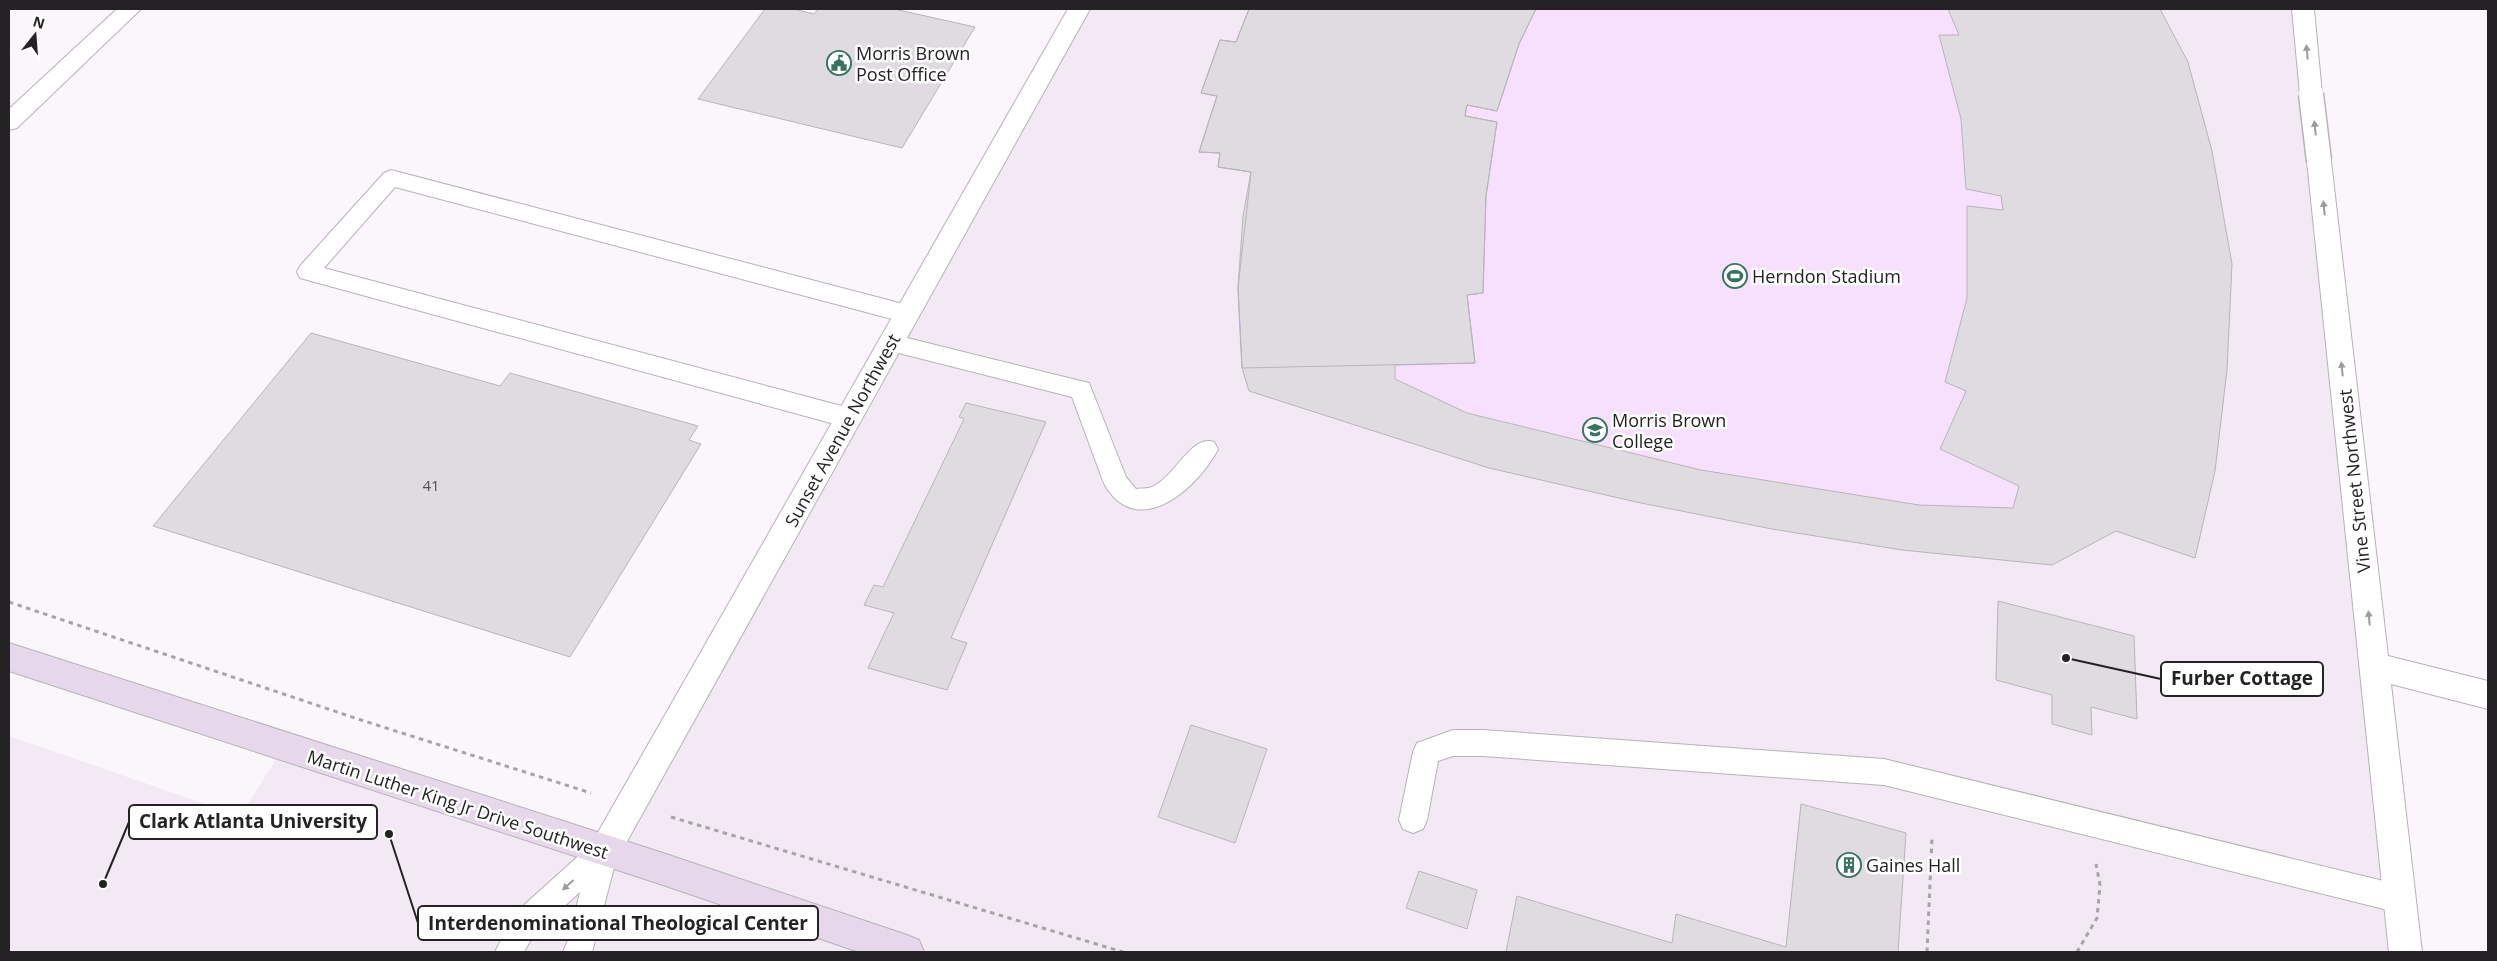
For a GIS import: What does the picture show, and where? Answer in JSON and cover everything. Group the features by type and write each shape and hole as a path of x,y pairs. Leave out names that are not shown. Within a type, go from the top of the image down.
{"main road":[{"name":"Martin Luther King Jr Drive Southwest","path":"9,657 604,852 663,869 907,952"}],"street":[{"path":"9,122 130,9"},
{"name":"Sunset Avenue Northwest","path":"604,852 1079,9"},
{"name":"Vine Street Northwest","path":"2303,9 2406,952"},
{"path":"2375,666 2488,695"}],"lane":[{"path":"848,418 308,272 390,178 907,314"},
{"path":"890,344 1081,390 1116,483 1128,496 1136,499 1155,498 1176,484 1206,448"},
{"path":"1413,820 1426,752 1452,744 1483,743 1884,772 2400,900"},
{"path":"509,952 524,924 604,852"},
{"path":"577,952 582,943 604,852"}],"path":[{"path":"9,602 361,720 630,806 1054,930 1123,952"},
{"path":"2077,952 2097,918 2100,886 2089,824"},
{"path":"1927,952 1932,838"}],"shaded area":[{"name":"Morris Brown College","path":"1079,9 2304,9 2405,952 9,952 9,736 240,816 284,747 604,852"},
{"name":"Herndon Stadium","path":"1249,9 2160,9 2188,62 2212,151 2232,264 2227,370 2215,471 2195,558 2116,531 2052,565 1902,550 1772,529 1636,502 1489,468 1249,391 1243,365 1237,311 1239,254 1251,172 1218,167 1220,154 1199,152 1217,97 1201,93 1220,40 1236,42"}],"building":[{"name":"Morris Brown Post Office","path":"765,9 794,9 814,14 818,9 894,9 975,27 902,148 698,99"},
{"path":"1249,9 1536,9 1519,44 1497,111 1467,105 1465,116 1497,122 1486,196 1483,293 1467,295 1475,363 1242,368 1238,288 1251,172 1218,167 1220,153 1199,152 1217,96 1201,93 1220,40 1236,42"},
{"path":"1249,9 1536,9 1519,44 1497,111 1467,105 1465,116 1497,122 1486,196 1483,293 1467,295 1475,363 1395,365 1395,379 1467,413 1701,470 1919,505 2013,508 2019,486 1940,449 1966,391 1945,382 1967,298 1967,206 2003,210 2001,196 1966,189 1961,119 1939,35 1959,35 1948,9 2160,9 2188,62 2212,151 2232,264 2227,370 2215,471 2195,558 2116,531 2052,565 1902,550 1772,529 1636,502 1489,468 1249,391 1242,368 1238,288 1243,216 1251,172 1218,167 1220,153 1199,152 1217,96 1201,93 1220,40 1236,42"},
{"path":"311,333 500,386 510,373 698,426 689,440 701,444 570,657 153,526"},
{"path":"966,403 1046,422 951,638 967,643 947,690 868,668 894,613 864,605 874,585 883,587 964,419 959,417"},
{"path":"1998,601 2134,636 2137,719 2091,707 2092,735 2052,724 2052,695 1996,680"},
{"path":"1191,725 1267,749 1235,843 1158,817"},
{"name":"Gaines Hall","path":"1801,804 1906,833 1898,952 1506,952 1517,896 1672,943 1676,914 1786,947"},
{"path":"1419,871 1477,890 1467,929 1406,908"}],"place":[{"name":"Morris Brown Post Office","path":"839,63"},
{"name":"Herndon Stadium","path":"1735,276"},
{"name":"Morris Brown College","path":"1595,430"},
{"name":"Furber Cottage","path":"2066,658"},
{"name":"Interdenominational Theological Center","path":"389,834"},
{"name":"Gaines Hall","path":"1849,865"},
{"name":"Clark Atlanta University","path":"103,884"}]}
